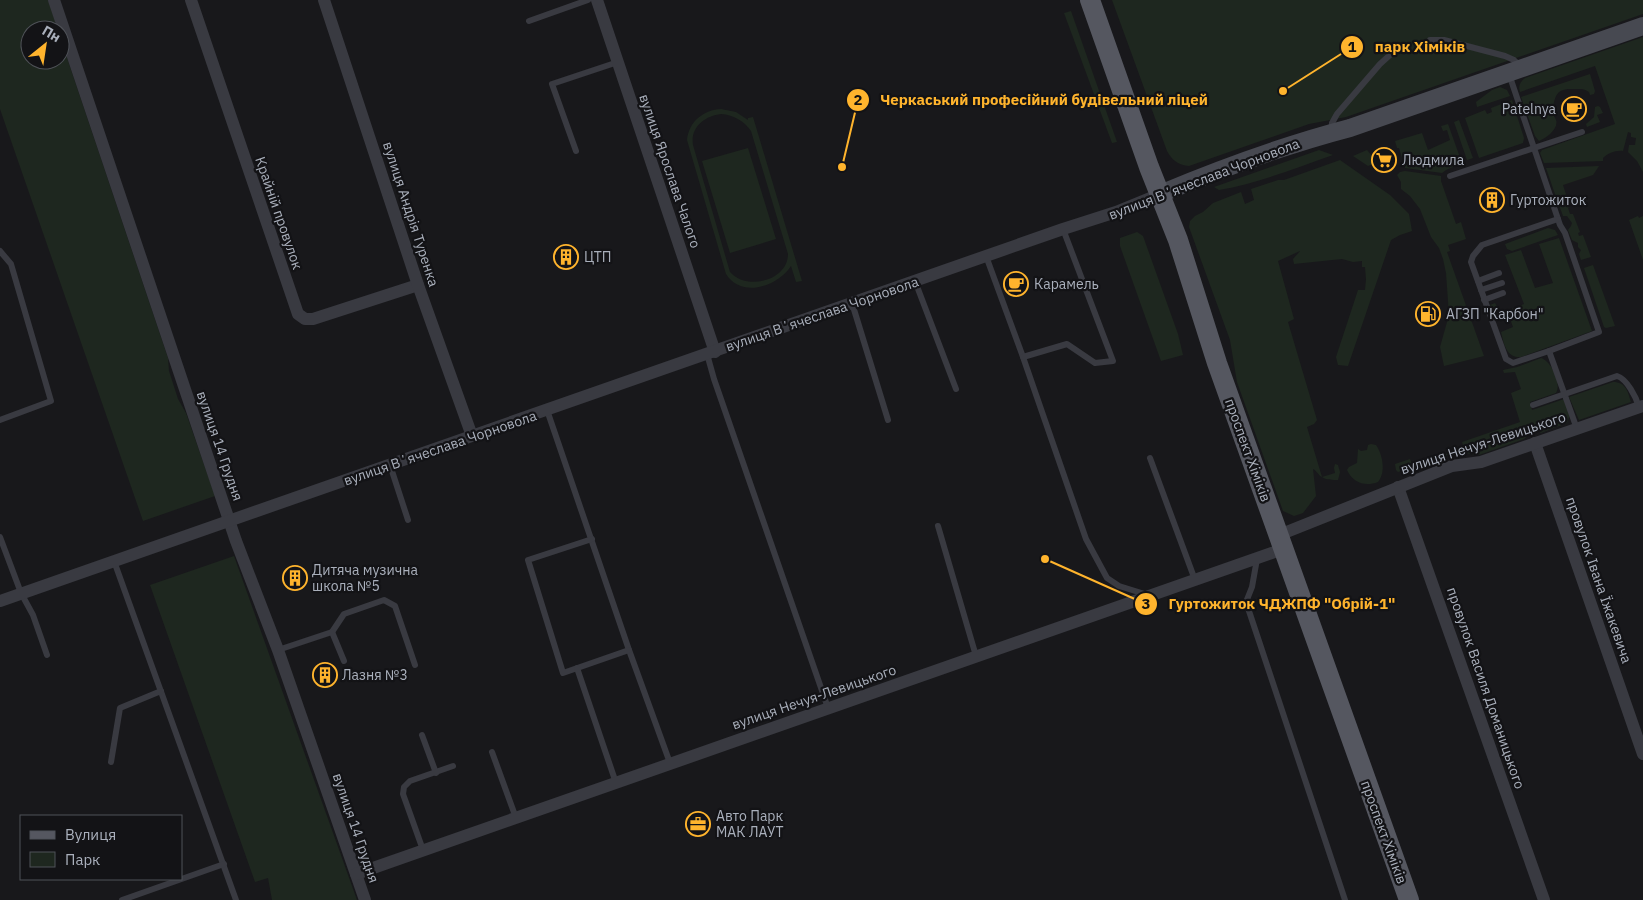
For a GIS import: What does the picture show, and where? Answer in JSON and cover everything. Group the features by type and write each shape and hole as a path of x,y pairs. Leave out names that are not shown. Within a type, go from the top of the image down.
{"main road":[{"name":"проспект Хіміків","path":"1090,0 1178,240 1217,363 1409,900"},
{"name":"вулиця Вʼячеслава Чорновола","path":"1160,194 1207,175 1350,128 1643,26"}],"street":[{"name":"вулиця 14 Грудня","path":"54,0 236,541 278,650 365,900"},
{"name":"Крайній провулок","path":"191,0 298,314 305,320 313,319 418,285"},
{"name":"вулиця Андрія Туренка","path":"324,0 418,285 472,436"},
{"name":"вулиця Ярослава Чалого","path":"597,0 711,353"},
{"name":"вулиця Вʼячеслава Чорновола","path":"0,601 1116,212 1160,194"},
{"name":"вулиця Нечуя-Левицького","path":"356,874 1195,580 1258,557 1281,542 1398,487 1452,466 1481,462 1641,406"},
{"name":"провулок Івана Їжакевича","path":"1536,443 1643,754"},
{"name":"провулок Василя Доманицького","path":"1398,487 1544,900"}],"lane":[{"path":"529,21 588,0"},
{"path":"1430,40 1444,40 1514,60 1534,148 1599,332 1549,351 1513,363 1509,362 1487,314 1471,262 1473,256 1482,246 1558,219"},
{"path":"1331,133 1332,123 1337,114 1391,54"},
{"path":"576,152 552,84 618,62"},
{"path":"1450,176 1582,132"},
{"path":"1023,357 1067,344 1095,363 1114,361 1063,229"},
{"path":"0,250 11,264 51,401 0,420"},
{"path":"986,256 1086,538 1107,578 1119,586 1150,595"},
{"path":"1478,280 1498,273"},
{"path":"916,281 956,389"},
{"path":"1481,290 1502,283"},
{"path":"1484,300 1503,293"},
{"path":"852,303 888,420"},
{"path":"1549,351 1577,429"},
{"path":"711,353 714,379 828,708"},
{"path":"1533,405 1617,376 1621,377 1634,393 1641,406"},
{"path":"547,410 629,650 670,763"},
{"path":"1150,458 1195,580"},
{"path":"390,465 408,520"},
{"path":"938,526 976,656"},
{"path":"0,537 21,593 33,615 47,655"},
{"path":"592,539 528,560 563,673 629,650"},
{"path":"1258,557 1252,587 1246,602 1345,900"},
{"path":"114,561 236,900"},
{"path":"278,650 332,632 344,614 384,600 395,606 414,665"},
{"path":"332,632 344,662"},
{"path":"577,668 616,782"},
{"path":"111,762 120,708 161,692"},
{"path":"422,735 436,772"},
{"path":"492,752 516,818"},
{"path":"423,850 403,790 404,786 453,766"},
{"path":"182,879 224,864"},
{"path":"122,900 179,880"}],"green space":[{"path":"0,0 48,0 55,20 20,20 20,70 70,70 70,67 168,358 169,371 178,399 186,413 215,496 143,521 0,109"},
{"path":"1112,0 1643,0 1643,14 1346,117 1309,124 1189,166 1176,162 1167,151"},
{"path":"1071,11 1117,142 1112,143 1064,13"},
{"path":"1643,37 1643,172 1637,161 1628,152 1629,145 1635,145 1636,138 1631,137 1631,133 1628,132 1623,151 1610,153 1603,158 1603,161 1544,163 1540,153 1542,150 1615,124 1595,66 1520,92 1519,86 1522,81 1525,78"},
{"path":"1590,74 1595,91 1594,94 1590,95 1589,92 1581,89 1567,89 1559,92 1555,98 1552,113 1556,120 1556,127 1539,141 1535,136 1521,97"},
{"path":"1500,87 1507,90 1510,96 1477,107 1476,102 1492,90"},
{"path":"1512,100 1524,138 1523,143 1479,158 1465,118 1485,110 1487,114 1492,112 1491,108"},
{"path":"1598,106 1603,113 1597,115 1600,122 1587,127 1586,124 1594,117 1595,107"},
{"path":"721,109 736,112 748,120 748,118 753,117 802,281 796,282 791,266 778,279 760,287 750,288 741,286 733,282 726,274 687,140 688,133 694,122 703,114","holes":["721,114 738,119 751,131 788,254 786,263 781,271 774,277 765,280 746,281 737,278 730,272 693,145 696,128 709,117"]},
{"path":"1459,120 1473,158 1467,160 1454,122"},
{"path":"1448,124 1462,163 1442,173 1405,168 1395,141 1422,133 1428,150 1450,140 1447,130 1443,131 1441,126"},
{"path":"748,148 776,239 730,253 702,161"},
{"path":"1319,150 1333,155 1248,183 1219,190 1214,187"},
{"path":"1367,150 1374,158 1373,164 1368,166 1353,156"},
{"path":"1340,160 1390,195 1409,214 1412,231 1391,240 1348,366 1338,365 1336,357 1358,290 1365,290 1365,267 1362,267 1362,261 1353,262 1342,259 1294,264 1293,259 1300,251 1278,261 1294,319 1288,322 1317,420 1314,424 1307,427 1322,477 1313,469 1316,496 1303,513 1294,516 1283,511 1237,382 1230,340 1189,227 1190,221 1195,216 1213,203 1241,192 1245,204 1254,200 1251,189 1278,180 1284,180"},
{"path":"1599,166 1593,175 1563,185 1570,207 1568,208 1570,214 1573,214 1580,232 1578,233 1579,236 1583,235 1591,257 1581,260 1579,254 1581,250 1578,247 1578,243 1572,240 1568,230 1572,223 1567,216 1563,216 1559,205 1562,203 1556,197 1546,168"},
{"path":"1405,171 1441,176 1456,224 1461,222 1466,239 1448,245 1450,251 1447,252 1484,356 1444,366 1440,347 1449,315 1446,273 1439,248 1431,237 1420,209 1410,196 1401,189 1401,182 1397,175"},
{"path":"1638,216 1639,218 1643,216 1643,260 1629,220"},
{"path":"1548,228 1555,230 1558,235 1512,251 1507,249 1505,244"},
{"path":"1137,232 1143,236 1178,334 1183,355 1161,361 1120,246 1120,238"},
{"path":"1559,238 1592,331 1521,357 1516,357 1506,349 1501,332 1513,327 1509,316 1496,321 1490,305 1495,303 1500,311 1504,312 1524,304 1505,255 1521,250 1535,288 1553,283 1539,244"},
{"path":"1593,265 1615,326 1604,327 1584,268"},
{"path":"1541,358 1552,368 1558,384 1556,393 1530,402 1532,410 1564,399 1570,415 1567,423 1541,433 1535,428 1530,430 1530,434 1524,439 1479,455 1457,452 1398,472 1396,470 1395,464 1410,459 1412,465 1464,448 1462,442 1520,422 1511,393 1521,389 1515,372 1504,373 1503,370"},
{"path":"1613,382 1624,386 1631,402 1579,420 1569,397"},
{"path":"1368,445 1376,445 1383,469 1378,482 1364,484 1356,481 1347,470 1357,463 1358,449 1361,451 1367,450"},
{"path":"1335,464 1338,465 1340,472 1338,480 1322,477 1335,473"},
{"path":"234,556 357,900 272,900 268,878 255,882 150,585"}],"place":[{"name":"парк Хіміків","path":"1283,91"},
{"name":"Patelnya","path":"1574,109"},
{"name":"Людмила","path":"1384,160"},
{"name":"Черкаський професійний будівельний ліцей","path":"842,167"},
{"name":"Гуртожиток","path":"1492,200"},
{"name":"ЦТП","path":"566,257"},
{"name":"Карамель","path":"1016,284"},
{"name":"АГЗП \"Карбон\"","path":"1428,314"},
{"name":"Гуртожиток ЧДЖПФ \"Обрій-1\"","path":"1045,559"},
{"name":"Дитяча музична школа №5","path":"295,578"},
{"name":"Лазня №3","path":"325,675"},
{"name":"Авто Парк МАК ЛАУТ","path":"698,824"}]}
